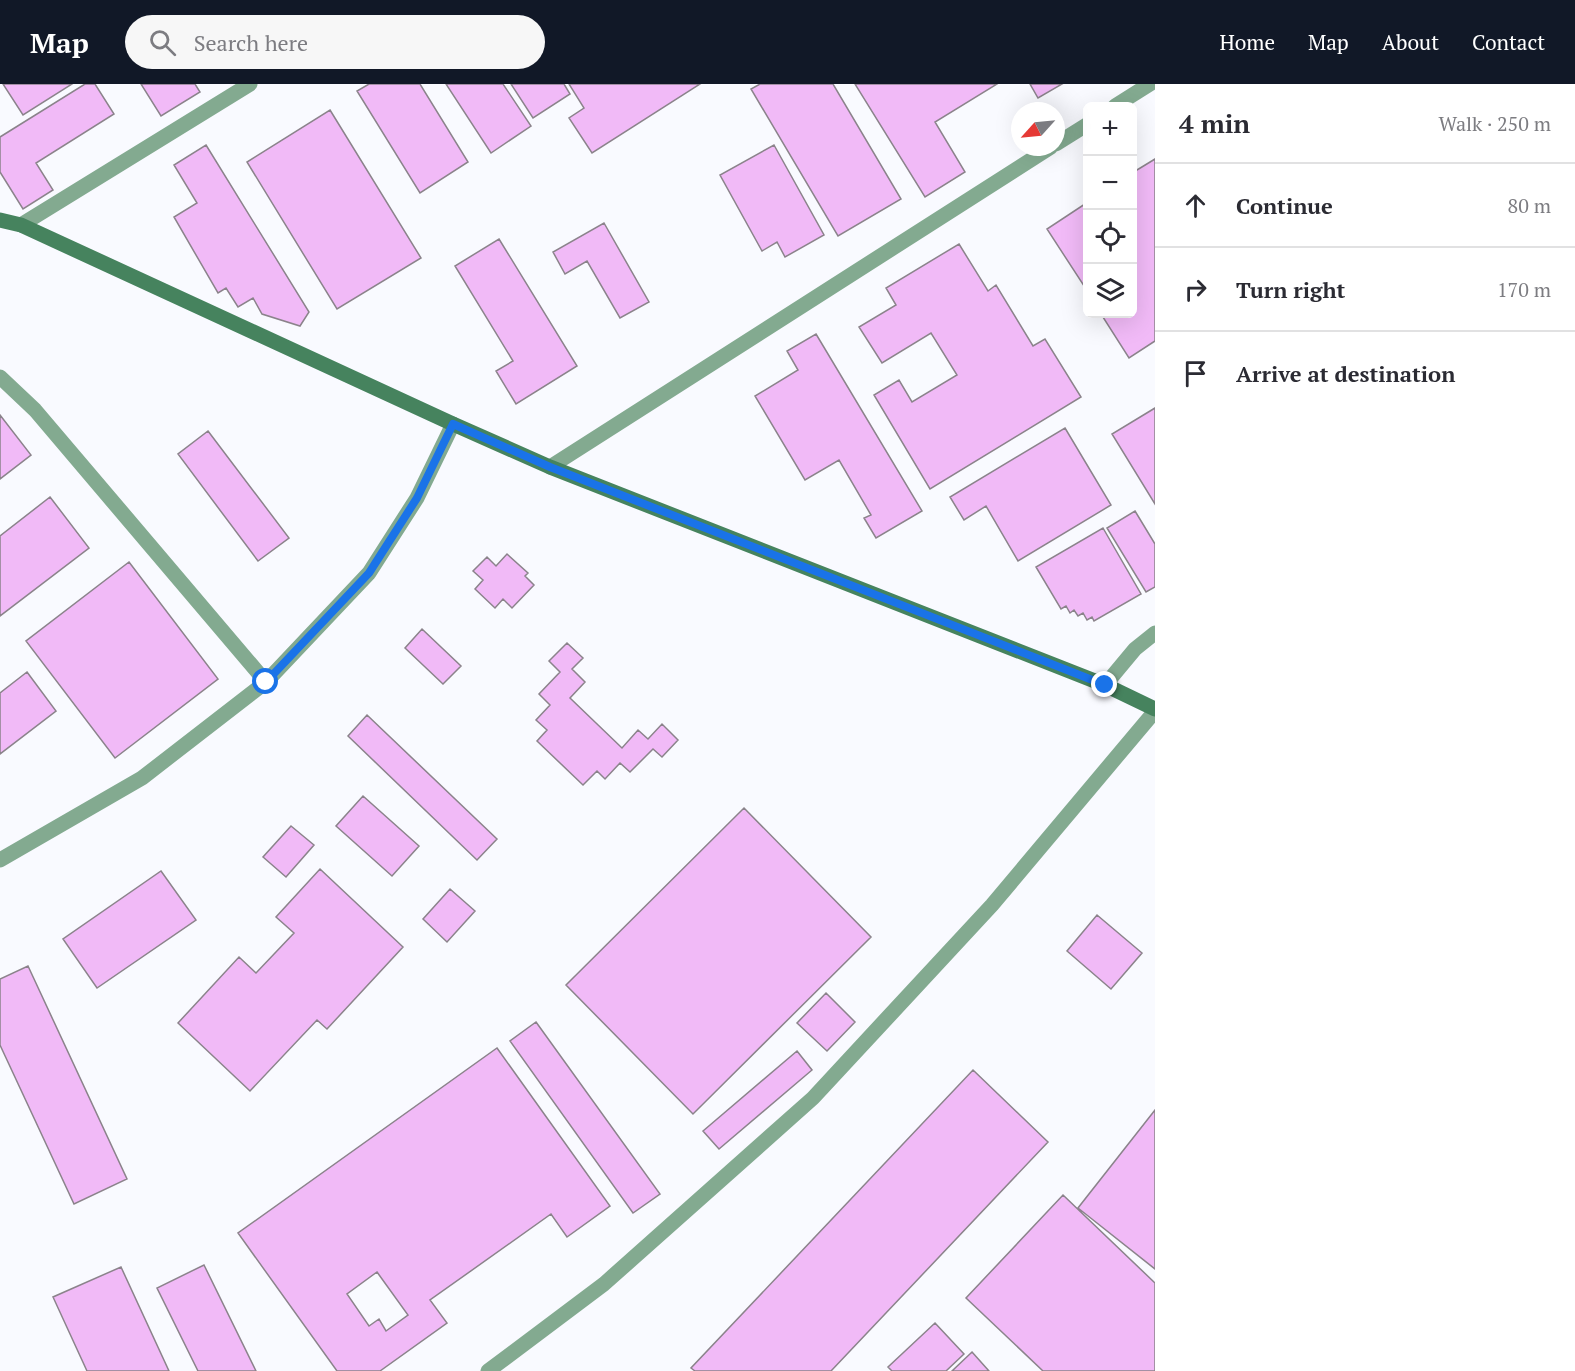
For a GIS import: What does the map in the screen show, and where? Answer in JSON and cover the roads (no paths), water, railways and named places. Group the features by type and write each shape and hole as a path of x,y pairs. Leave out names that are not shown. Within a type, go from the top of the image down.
{"street":[{"path":"21,225 248,84"},
{"path":"1121,102 1150,84"},
{"path":"1065,138 1083,127"},
{"path":"550,467 1038,156"},
{"path":"0,220 21,225 550,467 1105,685 1155,710 992,905 813,1098 604,1284 488,1371"},
{"path":"0,377 35,410 266,682"},
{"path":"0,860 141,778 266,682 369,573 417,498 453,424"},
{"path":"1105,685 1135,649 1155,633"}]}
